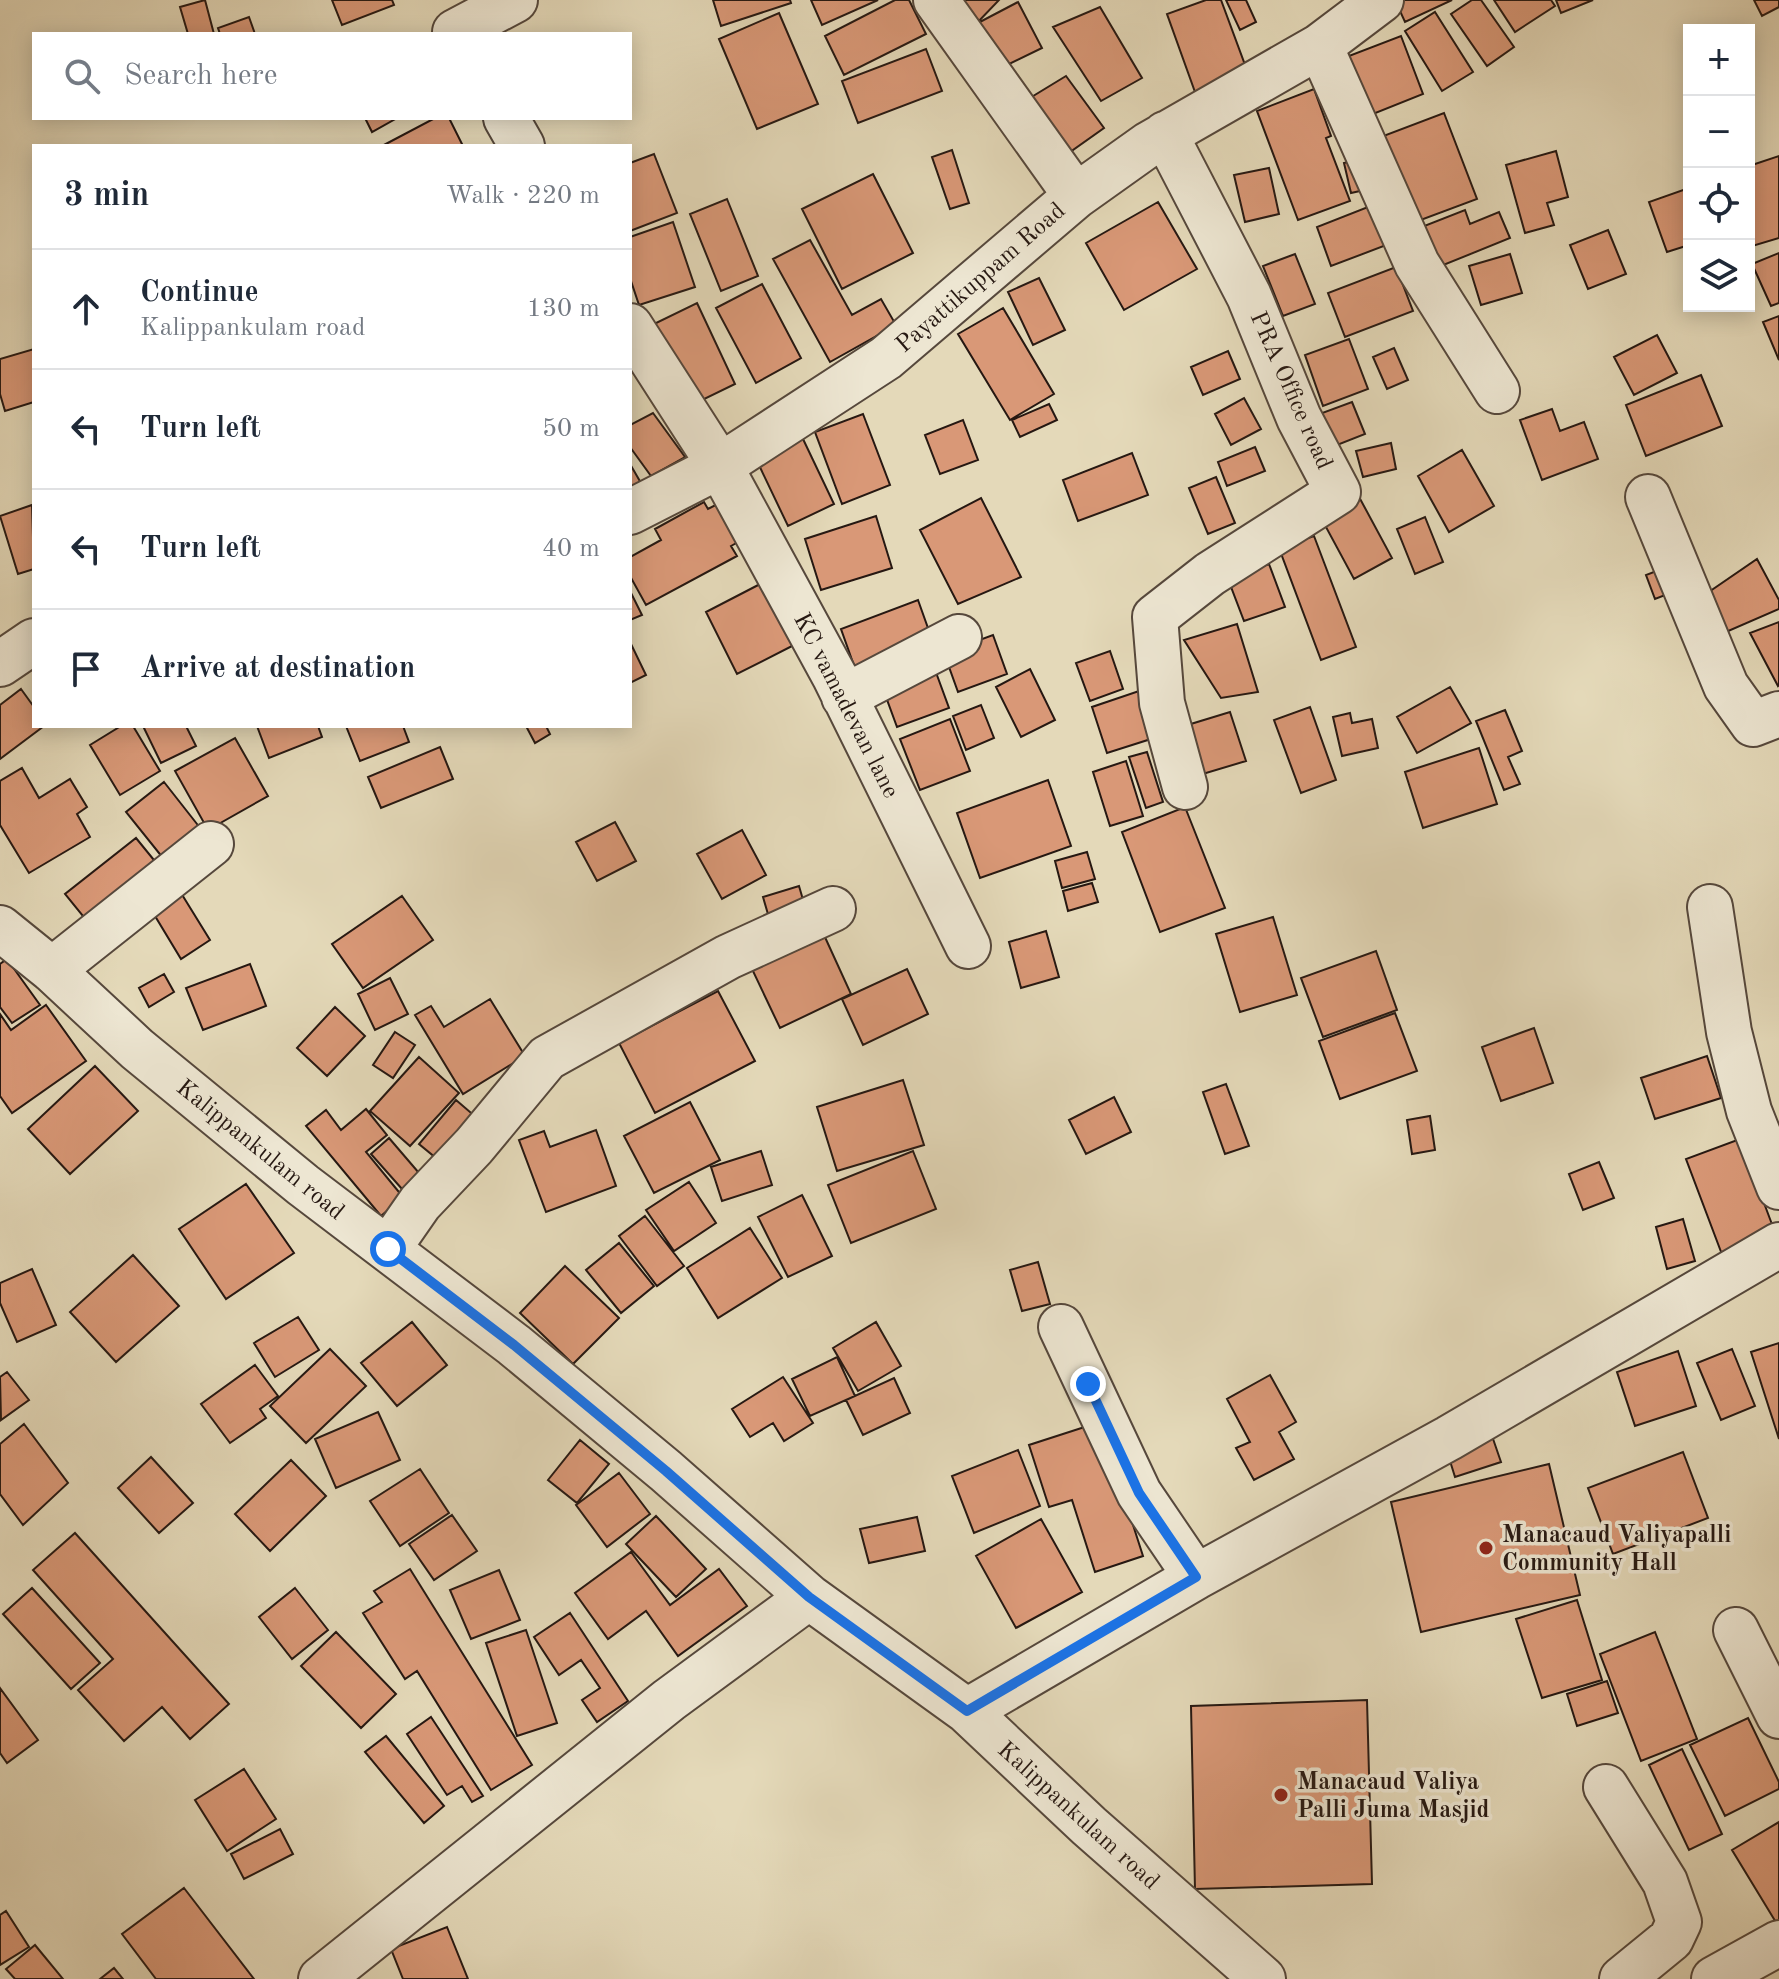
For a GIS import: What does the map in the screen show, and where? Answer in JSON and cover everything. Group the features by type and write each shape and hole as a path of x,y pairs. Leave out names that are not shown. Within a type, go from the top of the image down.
{"street":[{"path":"454,22 515,0"},
{"path":"936,0 1076,196"},
{"name":"Payattikuppam Road","path":"632,511 720,466 886,358 1076,196 1165,134 1320,46 1381,0"},
{"path":"1320,46 1417,264 1497,391"},
{"path":"507,120 521,144"},
{"name":"PRA Office road","path":"1165,134 1249,296 1299,418 1338,492 1210,574 1155,617 1162,703 1185,787"},
{"path":"632,329 720,466"},
{"name":"KC vamadevan lane","path":"720,466 844,697 968,946"},
{"path":"1648,497 1726,686 1753,724 1779,714"},
{"path":"844,697 959,637"},
{"path":"0,664 32,642"},
{"path":"19,951 211,844"},
{"path":"1710,907 1732,1045 1749,1111 1779,1187"},
{"path":"388,1249 420,1203 474,1146 547,1058 728,957 833,909"},
{"name":"Kalippankulam road","path":"19,951 303,1185 514,1345 666,1471 809,1597 967,1711 1089,1826 1263,1979"},
{"path":"967,1711 1196,1577 1449,1438 1779,1245"},
{"path":"1061,1327 1139,1493 1196,1577"},
{"path":"321,1979 669,1700 809,1597"},
{"path":"1736,1630 1779,1716"},
{"path":"1606,1787 1665,1882 1679,1922 1671,1939 1645,1973"},
{"path":"1714,1979 1779,1943"}],"building":[{"path":"205,0 213,32 187,32 180,7"},
{"path":"332,0 392,0 394,5 342,25"},
{"path":"713,0 790,0 791,3 721,26"},
{"path":"811,0 878,0 822,25"},
{"path":"895,0 909,0 926,34 844,75 825,36"},
{"path":"954,0 999,0 976,24"},
{"path":"1206,0 1221,0 1248,73 1195,92 1167,14"},
{"path":"1226,0 1246,0 1256,22 1240,30"},
{"path":"1395,0 1452,0 1405,22"},
{"path":"1472,0 1481,0 1514,47 1487,66 1451,14"},
{"path":"1494,0 1551,0 1555,6 1515,32"},
{"path":"1556,0 1593,0 1561,13"},
{"path":"1754,0 1779,0 1779,7 1762,16"},
{"path":"1018,2 1042,48 999,69 976,24"},
{"path":"1100,7 1142,78 1101,101 1053,27"},
{"path":"1435,12 1473,72 1442,91 1405,31"},
{"path":"779,13 818,104 757,129 719,39"},
{"path":"249,17 254,32 219,32 218,28"},
{"path":"1401,36 1423,94 1363,118 1341,59"},
{"path":"926,49 942,91 858,123 842,81"},
{"path":"1066,76 1104,128 1063,157 1025,101"},
{"path":"1314,89 1331,136 1326,138 1350,201 1298,220 1257,111"},
{"path":"1444,113 1477,199 1410,224 1378,138"},
{"path":"366,120 393,120 372,132"},
{"path":"431,120 450,120 462,144 386,144"},
{"path":"952,150 969,203 950,209 932,157"},
{"path":"1556,151 1568,197 1547,203 1554,225 1525,233 1506,165"},
{"path":"654,154 677,213 632,230 632,162"},
{"path":"1779,156 1779,238 1755,245 1755,168 1755,164"},
{"path":"1362,159 1369,189 1351,193 1344,163"},
{"path":"1269,168 1279,214 1245,222 1234,175"},
{"path":"873,174 913,253 842,289 802,209"},
{"path":"1683,190 1683,247 1667,252 1649,202"},
{"path":"727,199 758,276 721,291 690,214"},
{"path":"1158,202 1197,269 1124,310 1086,243"},
{"path":"1373,205 1389,244 1331,266 1317,227"},
{"path":"1465,210 1470,224 1499,212 1510,238 1431,270 1414,230"},
{"path":"673,222 695,287 639,305 632,284 632,236"},
{"path":"1608,230 1626,274 1588,289 1570,245"},
{"path":"810,240 852,315 881,299 896,325 830,362 773,259"},
{"path":"1779,253 1779,303 1771,306 1755,271 1755,263"},
{"path":"1295,254 1315,304 1283,316 1263,266"},
{"path":"1510,254 1522,293 1481,305 1469,266"},
{"path":"1396,267 1413,311 1345,337 1328,293"},
{"path":"1039,278 1065,330 1033,345 1008,292"},
{"path":"762,284 801,358 756,383 716,308"},
{"path":"697,303 735,384 692,405 654,324"},
{"path":"1003,308 1054,394 1010,420 958,334"},
{"path":"1779,316 1779,360 1763,322"},
{"path":"1657,335 1677,373 1634,395 1614,357"},
{"path":"1349,339 1368,389 1323,406 1305,355"},
{"path":"1394,348 1408,380 1387,389 1373,357"},
{"path":"32,350 32,403 5,411 0,394 0,359"},
{"path":"1228,351 1240,379 1203,395 1191,367"},
{"path":"1701,375 1722,426 1646,456 1626,405"},
{"path":"1244,398 1261,429 1231,445 1215,414"},
{"path":"1352,402 1365,434 1327,449 1314,416"},
{"path":"1049,404 1057,420 1020,437 1012,420"},
{"path":"1552,409 1560,431 1584,422 1598,459 1542,480 1520,420"},
{"path":"653,413 685,457 651,476 632,450 632,424"},
{"path":"863,414 890,485 842,504 815,432"},
{"path":"963,420 978,460 940,474 925,435"},
{"path":"803,439 834,504 788,526 757,461"},
{"path":"1391,443 1396,469 1363,477 1356,451"},
{"path":"1255,447 1265,471 1227,486 1218,462"},
{"path":"1462,450 1494,506 1449,532 1418,476"},
{"path":"1132,453 1148,495 1078,521 1063,480"},
{"path":"632,467 645,490 632,498"},
{"path":"1216,477 1235,523 1208,534 1189,488"},
{"path":"735,495 756,532 731,546 737,556 646,605 632,580 632,556 661,540 655,529 704,502 708,509"},
{"path":"1358,495 1392,558 1354,579 1320,516"},
{"path":"981,498 1021,577 958,604 920,530"},
{"path":"32,505 32,570 18,574 0,516"},
{"path":"876,516 892,568 821,590 805,539"},
{"path":"1425,517 1443,562 1415,574 1397,529"},
{"path":"1314,536 1356,647 1321,660 1279,548"},
{"path":"1757,559 1779,600 1779,609 1726,632 1703,596"},
{"path":"1677,563 1686,587 1655,599 1646,575"},
{"path":"1269,564 1285,607 1244,621 1228,579"},
{"path":"764,582 796,644 737,674 706,612"},
{"path":"632,595 642,615 632,619"},
{"path":"918,600 934,645 857,674 841,629"},
{"path":"1779,622 1779,685 1778,686 1750,633"},
{"path":"1237,624 1258,692 1221,698 1184,640"},
{"path":"993,635 1007,674 958,692 944,653"},
{"path":"632,646 646,675 632,682"},
{"path":"1110,651 1123,689 1090,701 1076,663"},
{"path":"934,667 949,708 897,727 882,686"},
{"path":"1030,669 1055,720 1021,737 996,687"},
{"path":"1450,687 1471,723 1417,753 1397,717"},
{"path":"21,689 32,704 32,728 41,728 0,759 0,705"},
{"path":"1139,691 1154,738 1107,753 1092,707"},
{"path":"981,705 994,738 966,750 953,716"},
{"path":"1310,707 1336,780 1301,793 1274,720"},
{"path":"1505,710 1522,751 1508,757 1520,784 1504,790 1476,721"},
{"path":"1230,712 1246,761 1196,776 1181,727"},
{"path":"1350,713 1352,723 1372,719 1378,748 1342,756 1333,717"},
{"path":"950,719 970,771 920,790 900,739"},
{"path":"118,728 134,728 160,771 120,795 90,745"},
{"path":"144,728 187,728 196,746 161,763"},
{"path":"258,728 319,728 322,737 269,758"},
{"path":"347,728 404,728 409,742 360,761"},
{"path":"527,728 547,728 550,734 535,743"},
{"path":"235,738 268,796 208,830 175,771"},
{"path":"440,747 453,779 381,808 368,777"},
{"path":"1479,748 1497,804 1423,828 1405,772"},
{"path":"1147,752 1163,802 1146,808 1129,757"},
{"path":"1126,761 1143,816 1110,826 1093,772"},
{"path":"22,768 39,798 70,779 87,807 77,814 90,837 29,873 0,825 0,781"},
{"path":"1048,780 1071,846 980,878 957,813"},
{"path":"164,782 208,838 171,868 126,812"},
{"path":"1185,807 1225,908 1160,932 1122,832"},
{"path":"615,822 636,861 597,881 576,842"},
{"path":"742,830 766,875 722,899 697,854"},
{"path":"136,838 167,876 91,926 65,894"},
{"path":"1087,852 1095,879 1062,888 1055,861"},
{"path":"1092,883 1098,902 1068,911 1063,891"},
{"path":"799,886 806,910 770,921 763,897"},
{"path":"181,893 210,940 181,959 152,911"},
{"path":"402,896 433,940 363,988 332,944"},
{"path":"1273,917 1297,995 1240,1012 1216,934"},
{"path":"1046,931 1059,977 1021,988 1009,942"},
{"path":"824,935 851,994 780,1028 752,969"},
{"path":"1376,951 1397,1010 1323,1037 1301,978"},
{"path":"7,959 40,1005 12,1023 0,1007 0,964"},
{"path":"250,964 266,1006 203,1030 186,988"},
{"path":"907,969 928,1014 863,1045 842,999"},
{"path":"164,974 174,992 149,1007 139,988"},
{"path":"390,978 408,1014 375,1030 358,994"},
{"path":"718,991 755,1061 655,1113 619,1043"},
{"path":"490,999 525,1056 463,1094 415,1015 431,1006 444,1027"},
{"path":"46,1005 86,1061 12,1113 0,1096 0,1014 11,1030"},
{"path":"335,1007 365,1036 327,1076 297,1048"},
{"path":"1395,1013 1417,1071 1340,1099 1319,1041"},
{"path":"1534,1028 1553,1083 1501,1101 1482,1047"},
{"path":"395,1032 415,1045 393,1078 373,1065"},
{"path":"1707,1056 1721,1098 1655,1119 1641,1078"},
{"path":"419,1057 459,1093 410,1146 370,1111"},
{"path":"95,1066 138,1111 70,1174 28,1129"},
{"path":"903,1080 924,1145 837,1171 817,1107"},
{"path":"1226,1084 1249,1146 1225,1154 1203,1092"},
{"path":"1114,1097 1131,1132 1086,1154 1069,1120"},
{"path":"456,1100 484,1124 447,1167 419,1144"},
{"path":"690,1102 720,1160 654,1193 624,1136"},
{"path":"366,1109 387,1135 366,1152 403,1197 381,1216 306,1126 326,1110 341,1130"},
{"path":"1430,1116 1435,1150 1412,1154 1407,1120"},
{"path":"596,1130 616,1186 546,1212 519,1140 544,1131 550,1147"},
{"path":"389,1138 419,1173 402,1189 371,1154"},
{"path":"1740,1139 1779,1243 1726,1265 1686,1159"},
{"path":"761,1151 772,1185 722,1201 711,1167"},
{"path":"913,1151 936,1209 851,1243 828,1185"},
{"path":"1599,1162 1614,1198 1583,1210 1569,1174"},
{"path":"689,1182 716,1223 674,1251 646,1210"},
{"path":"246,1184 294,1253 226,1299 179,1229"},
{"path":"802,1195 832,1256 788,1277 758,1217"},
{"path":"645,1216 684,1266 657,1286 619,1236"},
{"path":"1683,1219 1695,1261 1667,1269 1656,1227"},
{"path":"750,1228 782,1278 718,1318 687,1268"},
{"path":"619,1243 654,1286 621,1313 586,1270"},
{"path":"133,1255 179,1306 116,1362 70,1312"},
{"path":"1038,1262 1050,1304 1022,1311 1010,1270"},
{"path":"565,1266 619,1318 573,1364 520,1313"},
{"path":"32,1269 56,1325 17,1342 0,1303 0,1283"},
{"path":"298,1317 319,1350 275,1377 254,1343"},
{"path":"412,1322 447,1365 397,1406 361,1363"},
{"path":"876,1322 901,1366 858,1391 833,1348"},
{"path":"1779,1343 1779,1439 1751,1352"},
{"path":"330,1349 366,1386 306,1443 270,1406"},
{"path":"1732,1349 1755,1406 1721,1420 1697,1363"},
{"path":"1678,1351 1696,1406 1635,1426 1617,1372"},
{"path":"837,1357 855,1396 810,1416 792,1379"},
{"path":"255,1365 278,1396 260,1409 266,1418 230,1443 201,1404"},
{"path":"7,1372 29,1400 1,1420 0,1377"},
{"path":"1270,1375 1296,1422 1279,1432 1294,1459 1254,1480 1236,1448 1250,1442 1227,1399"},
{"path":"783,1377 813,1423 784,1441 773,1423 750,1437 732,1409"},
{"path":"894,1378 910,1413 863,1435 846,1400"},
{"path":"378,1412 400,1460 336,1488 315,1439"},
{"path":"1100,1422 1143,1556 1095,1572 1072,1500 1049,1507 1029,1445"},
{"path":"24,1424 68,1483 23,1525 0,1494 0,1444"},
{"path":"1491,1433 1501,1462 1455,1477 1446,1448"},
{"path":"580,1440 609,1464 577,1503 548,1480"},
{"path":"1018,1450 1040,1506 974,1533 952,1476"},
{"path":"1683,1452 1708,1518 1613,1554 1588,1488"},
{"path":"151,1457 193,1503 159,1533 118,1488"},
{"path":"291,1460 326,1496 270,1551 235,1514"},
{"name":"Manacaud Valiyapalli Community Hall","path":"1549,1464 1580,1595 1421,1632 1391,1502"},
{"path":"420,1469 449,1513 400,1546 370,1501"},
{"path":"619,1473 650,1514 607,1547 576,1505"},
{"path":"452,1515 477,1551 434,1580 409,1544"},
{"path":"656,1516 706,1569 676,1597 626,1544"},
{"path":"917,1517 925,1551 869,1563 860,1529"},
{"path":"1041,1519 1082,1592 1016,1628 976,1556"},
{"path":"75,1533 229,1704 190,1739 162,1707 124,1741 78,1690 113,1659 33,1570"},
{"path":"631,1552 670,1605 719,1569 747,1606 678,1656 646,1611 608,1639 575,1593"},
{"path":"410,1569 532,1765 491,1790 417,1671 405,1679 363,1613 382,1602 374,1591"},
{"path":"499,1570 520,1620 471,1639 450,1590"},
{"path":"32,1588 100,1663 71,1689 3,1614"},
{"path":"295,1588 328,1630 292,1659 259,1617"},
{"path":"1577,1600 1602,1680 1542,1698 1516,1619"},
{"path":"570,1613 628,1701 597,1722 582,1700 600,1688 581,1660 559,1675 534,1637"},
{"path":"526,1630 557,1723 517,1736 486,1643"},
{"path":"336,1632 396,1694 361,1728 301,1666"},
{"path":"1655,1632 1697,1739 1641,1761 1600,1654"},
{"path":"1607,1681 1618,1713 1577,1726 1567,1694"},
{"path":"0,1688 38,1740 7,1763 0,1753"},
{"name":"Manacaud Valiya Palli Juma Masjid","path":"1367,1700 1372,1884 1195,1889 1191,1706"},
{"path":"431,1717 483,1796 472,1802 462,1786 447,1795 407,1734"},
{"path":"1748,1718 1779,1782 1779,1789 1725,1816 1690,1745"},
{"path":"386,1736 444,1806 424,1823 365,1752"},
{"path":"1682,1749 1722,1834 1689,1850 1649,1765"},
{"path":"244,1769 276,1819 227,1851 195,1800"},
{"path":"1779,1822 1779,1923 1777,1924 1732,1850"},
{"path":"280,1829 293,1854 244,1879 231,1854"},
{"path":"184,1888 254,1979 156,1979 122,1934"},
{"path":"6,1911 29,1947 0,1965 0,1915"},
{"path":"447,1927 468,1979 403,1979 391,1949"},
{"path":"35,1945 63,1979 15,1979 6,1969"},
{"path":"114,1968 123,1979 100,1979"}],"place":[{"name":"Manacaud Valiyapalli Community Hall","path":"1486,1548"},
{"name":"Manacaud Valiya Palli Juma Masjid","path":"1281,1795"}],"route":[{"path":"388,1249 514,1345 666,1471 809,1597 967,1711 1196,1577 1139,1493 1088,1384"}]}
